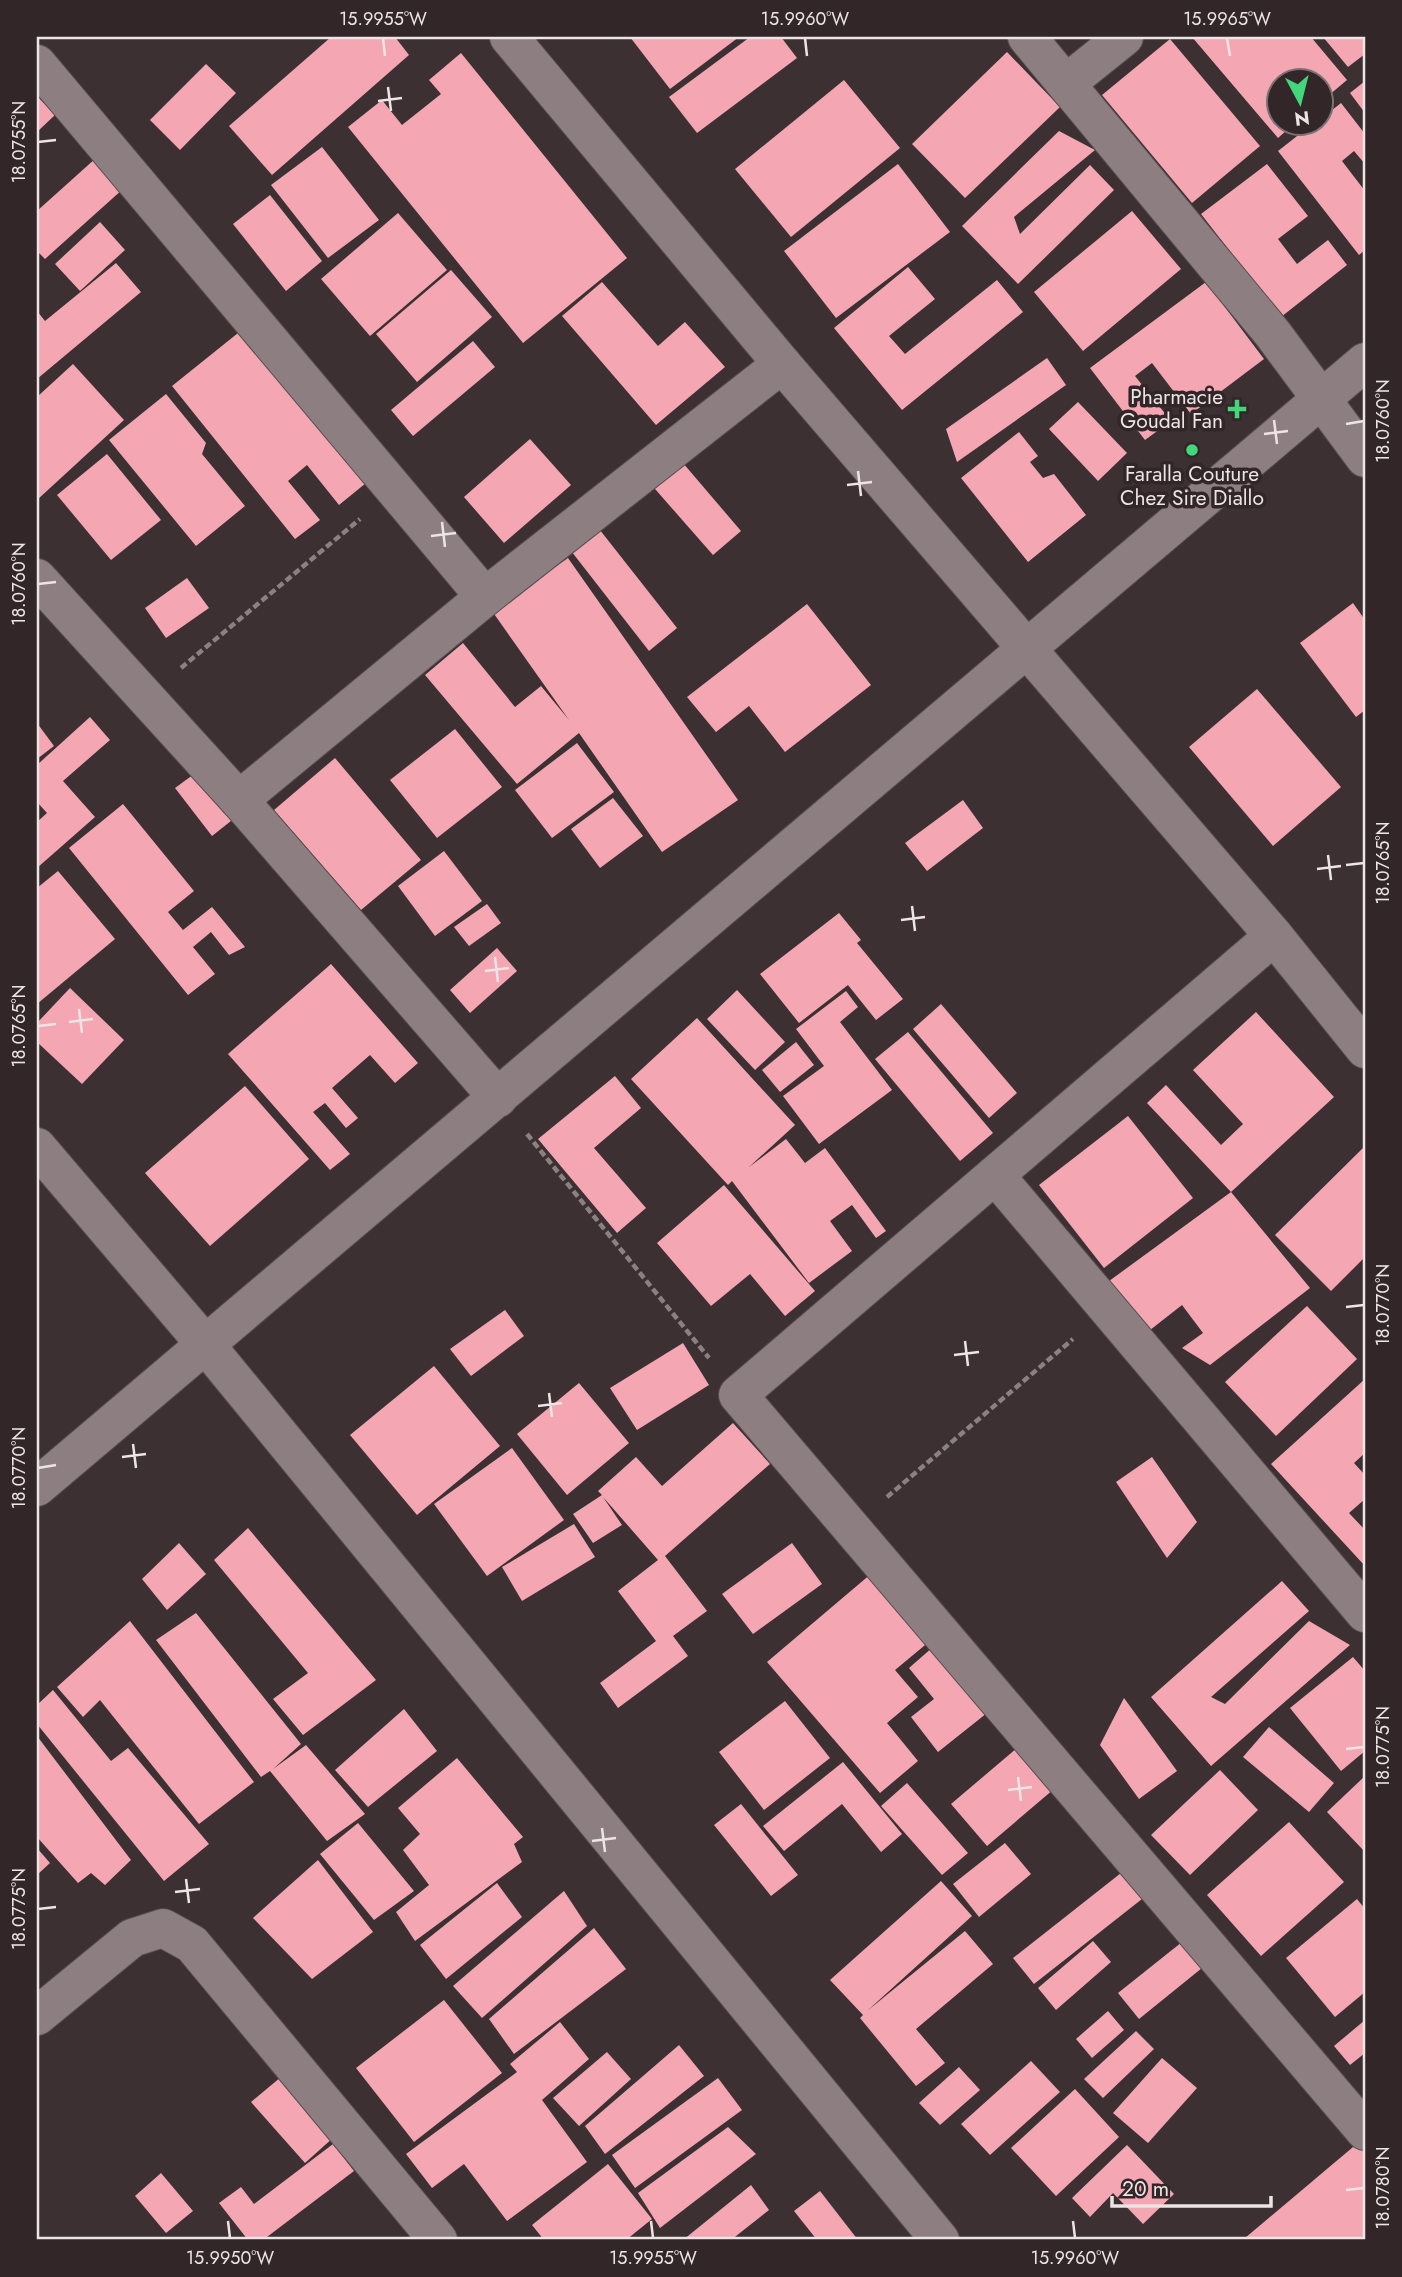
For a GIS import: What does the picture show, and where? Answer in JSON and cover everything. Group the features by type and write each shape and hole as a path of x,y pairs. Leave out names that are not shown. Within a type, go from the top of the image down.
{"street":[{"path":"509,37 1026,651 1274,936 1365,1049"},
{"path":"1027,37 1068,82 1323,398 1365,458"},
{"path":"1068,82 1124,37"},
{"path":"37,64 485,597"},
{"path":"37,1487 1365,362"},
{"path":"239,800 485,597 782,364"},
{"path":"37,578 239,800 498,1098"},
{"path":"1274,936 738,1395 1365,2131"},
{"path":"37,1147 205,1344 940,2240"},
{"path":"995,1175 1364,1609"},
{"path":"37,2016 132,1938 163,1928 192,1944 438,2240"}],"path":[{"path":"144,698 396,489"},
{"path":"498,1098 738,1395"},
{"path":"851,1528 1108,1309"}],"building":[{"path":"331,37 395,37 409,55 272,175 229,126"},
{"path":"630,37 739,37 670,89"},
{"path":"750,37 781,37 797,58 697,133 669,97"},
{"path":"1192,37 1311,37 1335,66 1266,66 1266,124"},
{"path":"1323,37 1365,37 1365,54 1348,67"},
{"path":"1170,39 1260,146 1192,203 1102,95"},
{"path":"1007,52 1060,107 965,198 912,144"},
{"path":"461,53 627,258 523,343 348,127 382,100 402,125 441,94 429,80"},
{"path":"206,64 236,93 180,150 150,120"},
{"path":"1336,67 1347,80 1336,89"},
{"path":"844,80 900,148 791,237 735,169"},
{"path":"1365,81 1365,113 1350,93"},
{"path":"37,96 55,115 37,132"},
{"path":"1341,103 1365,134 1365,164 1354,151 1342,161 1365,191 1365,250 1359,255 1278,151 1297,136 1336,136 1336,107"},
{"path":"1059,131 1095,150 1014,217 1020,234 1090,165 1114,190 1018,284 962,226"},
{"path":"322,147 379,220 328,258 271,185"},
{"path":"96,158 123,189 45,259 37,251 37,211"},
{"path":"898,164 950,232 836,318 784,251"},
{"path":"1267,164 1308,216 1278,239 1297,264 1328,240 1347,265 1281,317 1201,214"},
{"path":"270,195 322,261 286,291 233,224"},
{"path":"1132,211 1181,269 1083,351 1034,292"},
{"path":"398,213 447,270 370,336 321,279"},
{"path":"100,222 125,250 80,291 55,264"},
{"path":"116,263 141,292 37,379 37,311 45,321"},
{"path":"908,267 935,299 889,336 905,354 997,280 1023,312 902,410 834,328"},
{"path":"451,270 492,317 417,382 376,334"},
{"path":"602,282 658,346 685,322 725,367 656,425 562,316"},
{"path":"1206,282 1264,359 1191,414 1152,363 1135,376 1171,421 1145,440 1090,368"},
{"path":"243,329 366,483 339,505 307,465 288,481 320,520 295,539 172,386"},
{"path":"473,341 495,367 413,436 391,410"},
{"path":"1047,358 1066,385 957,462 946,429"},
{"path":"73,364 124,420 37,500 37,397"},
{"path":"166,394 206,443 202,454 245,506 196,546 109,440"},
{"path":"1078,402 1127,453 1098,481 1049,429"},
{"path":"1019,432 1038,456 1030,462 1043,478 1054,474 1086,515 1028,562 961,478"},
{"path":"530,439 571,485 504,543 464,497"},
{"path":"107,454 161,520 111,560 57,495"},
{"path":"677,456 741,531 713,555 648,481"},
{"path":"596,525 677,628 649,651 568,547"},
{"path":"568,558 738,800 662,852 579,733 517,784 425,675 463,643 515,707 541,686 569,720 492,611"},
{"path":"187,578 209,608 166,638 145,608"},
{"path":"1353,603 1365,620 1365,710 1356,717 1300,643"},
{"path":"807,604 871,685 785,752 749,706 716,732 687,697"},
{"path":"1257,689 1341,787 1273,846 1189,747"},
{"path":"90,717 110,740 63,781 95,817 37,868 37,822 47,813 37,802 37,765"},
{"path":"37,723 54,746 37,759"},
{"path":"455,729 502,787 437,838 390,780"},
{"path":"577,743 614,792 552,838 515,790"},
{"path":"335,758 421,860 361,910 274,810"},
{"path":"201,769 236,817 212,836 175,788"},
{"path":"613,798 643,836 600,868 571,829"},
{"path":"963,800 983,828 927,871 905,843"},
{"path":"123,804 194,891 168,912 183,930 212,907 245,947 229,955 211,932 193,947 215,974 188,995 69,848"},
{"path":"444,851 482,901 435,936 398,886"},
{"path":"58,871 115,939 37,1004 37,888"},
{"path":"487,904 501,923 469,946 454,927"},
{"path":"839,913 861,940 857,943 903,999 876,1020 848,985 799,1023 760,974"},
{"path":"497,948 517,971 470,1013 450,990"},
{"path":"331,964 418,1063 395,1083 370,1055 332,1088 358,1118 346,1128 325,1103 313,1112 350,1154 330,1170 228,1054"},
{"path":"70,988 124,1040 82,1084 37,1042 37,1023"},
{"path":"737,990 785,1042 755,1070 707,1019"},
{"path":"846,991 858,1007 840,1022 892,1090 819,1144 783,1096 824,1066 796,1029"},
{"path":"941,1004 1017,1093 989,1118 913,1029"},
{"path":"1256,1012 1334,1097 1231,1192 1147,1103 1166,1085 1221,1145 1243,1124 1193,1070"},
{"path":"697,1018 795,1125 749,1167 786,1139 805,1163 825,1148 886,1231 876,1238 852,1205 830,1221 852,1251 809,1283 732,1181 728,1185 631,1079"},
{"path":"908,1032 993,1133 960,1161 875,1059"},
{"path":"796,1042 814,1065 780,1092 762,1070"},
{"path":"615,1076 641,1108 594,1148 646,1208 617,1233 538,1139"},
{"path":"245,1086 309,1159 210,1246 145,1173"},
{"path":"1128,1116 1193,1198 1104,1268 1039,1185"},
{"path":"1365,1146 1365,1257 1331,1291 1275,1235"},
{"path":"724,1185 815,1291 785,1316 750,1274 711,1306 657,1243"},
{"path":"1231,1192 1310,1288 1210,1365 1182,1348 1203,1333 1182,1305 1145,1334 1105,1284"},
{"path":"1307,1306 1357,1359 1276,1436 1225,1382"},
{"path":"505,1310 524,1336 471,1376 450,1349"},
{"path":"683,1343 709,1385 637,1430 610,1388"},
{"path":"434,1366 500,1446 417,1515 350,1435"},
{"path":"1365,1379 1365,1453 1354,1463 1365,1475 1365,1499 1349,1513 1365,1530 1365,1566 1271,1464"},
{"path":"579,1383 629,1443 567,1495 517,1434"},
{"path":"733,1423 770,1464 665,1556 707,1611 673,1636 688,1656 618,1708 600,1683 656,1641 618,1591 658,1560 603,1497 622,1525 593,1543 573,1514 602,1495 598,1491 636,1457 662,1486"},
{"path":"512,1448 564,1520 487,1576 434,1504"},
{"path":"1152,1457 1197,1522 1167,1558 1116,1482"},
{"path":"574,1524 595,1557 522,1601 502,1567"},
{"path":"248,1528 376,1680 303,1735 273,1699 308,1673 214,1560"},
{"path":"179,1543 206,1574 167,1610 142,1579"},
{"path":"792,1543 822,1584 753,1634 722,1594"},
{"path":"872,1573 930,1641 895,1670 918,1697 887,1723 918,1761 880,1793 767,1662"},
{"path":"1282,1581 1309,1611 1211,1697 1225,1704 1309,1621 1350,1645 1211,1766 1151,1697"},
{"path":"196,1613 301,1744 273,1769 306,1745 365,1814 327,1841 270,1771 261,1777 156,1640"},
{"path":"130,1621 254,1782 199,1824 100,1700 83,1717 57,1687"},
{"path":"933,1647 987,1713 938,1752 911,1717 934,1699 909,1668"},
{"path":"1353,1657 1365,1671 1365,1751 1341,1771 1290,1708"},
{"path":"53,1690 111,1761 128,1748 209,1844 164,1881 37,1724 37,1705"},
{"path":"1124,1698 1177,1771 1139,1799 1100,1745"},
{"path":"785,1701 830,1758 764,1810 719,1752"},
{"path":"404,1709 437,1751 368,1807 335,1770"},
{"path":"1269,1727 1334,1783 1309,1812 1243,1757"},
{"path":"37,1736 131,1860 105,1885 91,1873 78,1883 37,1837"},
{"path":"1017,1748 1054,1789 987,1846 951,1804"},
{"path":"457,1758 523,1837 514,1844 522,1862 415,1941 396,1912 429,1885 403,1850 420,1834 398,1808"},
{"path":"843,1762 902,1834 881,1852 842,1804 784,1851 763,1826"},
{"path":"1220,1770 1258,1810 1190,1875 1151,1835"},
{"path":"1365,1776 1365,1852 1327,1812"},
{"path":"907,1783 968,1853 942,1875 881,1806"},
{"path":"741,1804 798,1875 771,1896 714,1825"},
{"path":"1289,1822 1344,1882 1261,1956 1207,1895"},
{"path":"358,1823 414,1891 374,1920 320,1854"},
{"path":"1005,1843 1031,1874 979,1917 953,1884"},
{"path":"37,1848 50,1863 37,1875"},
{"path":"318,1860 373,1932 312,1979 253,1918"},
{"path":"1121,1873 1142,1899 1034,1984 1013,1958"},
{"path":"941,1881 972,1916 867,2011 965,1931 993,1964 916,2029 945,2063 916,2086 860,2018 863,2015 830,1980"},
{"path":"497,1883 522,1917 446,1979 420,1945"},
{"path":"564,1891 587,1926 482,2018 453,1986"},
{"path":"1357,1899 1365,1909 1365,1992 1335,2017 1286,1958"},
{"path":"594,1928 626,1969 514,2054 489,2019"},
{"path":"1093,1941 1111,1962 1056,2010 1038,1988"},
{"path":"1182,1942 1202,1968 1139,2019 1118,1993"},
{"path":"444,2000 502,2073 414,2142 356,2068"},
{"path":"1108,2011 1124,2030 1092,2058 1076,2039"},
{"path":"1365,2020 1365,2053 1350,2065 1334,2046"},
{"path":"560,2022 589,2059 542,2100 587,2162 507,2221 464,2164 432,2188 406,2154 517,2072 510,2064"},
{"path":"1136,2031 1154,2049 1103,2098 1084,2079"},
{"path":"679,2045 704,2076 605,2154 585,2126"},
{"path":"607,2052 631,2079 579,2126 553,2098"},
{"path":"1162,2058 1197,2088 1148,2143 1113,2113"},
{"path":"1031,2061 1060,2092 990,2155 961,2124"},
{"path":"959,2067 980,2090 940,2125 919,2103"},
{"path":"281,2077 334,2137 305,2163 251,2102"},
{"path":"718,2078 742,2110 635,2188 612,2155"},
{"path":"1075,2089 1119,2137 1056,2196 1011,2148"},
{"path":"728,2127 756,2154 660,2228 638,2193"},
{"path":"1359,2142 1365,2149 1365,2240 1245,2238"},
{"path":"333,2144 354,2171 263,2240 248,2240 219,2203 241,2187 254,2204"},
{"path":"1127,2145 1174,2194 1143,2224 1113,2193 1090,2217 1072,2198"},
{"path":"608,2164 652,2219 626,2240 544,2240 532,2225"},
{"path":"161,2173 193,2211 166,2233 135,2196"},
{"path":"751,2185 769,2210 731,2240 683,2240"},
{"path":"820,2191 858,2240 817,2240 794,2211"}],"place":[{"name":"Pharmacie Goudal Fan","path":"1237,409"},
{"name":"Faralla Couture Chez Sire Diallo","path":"1192,450"}]}
